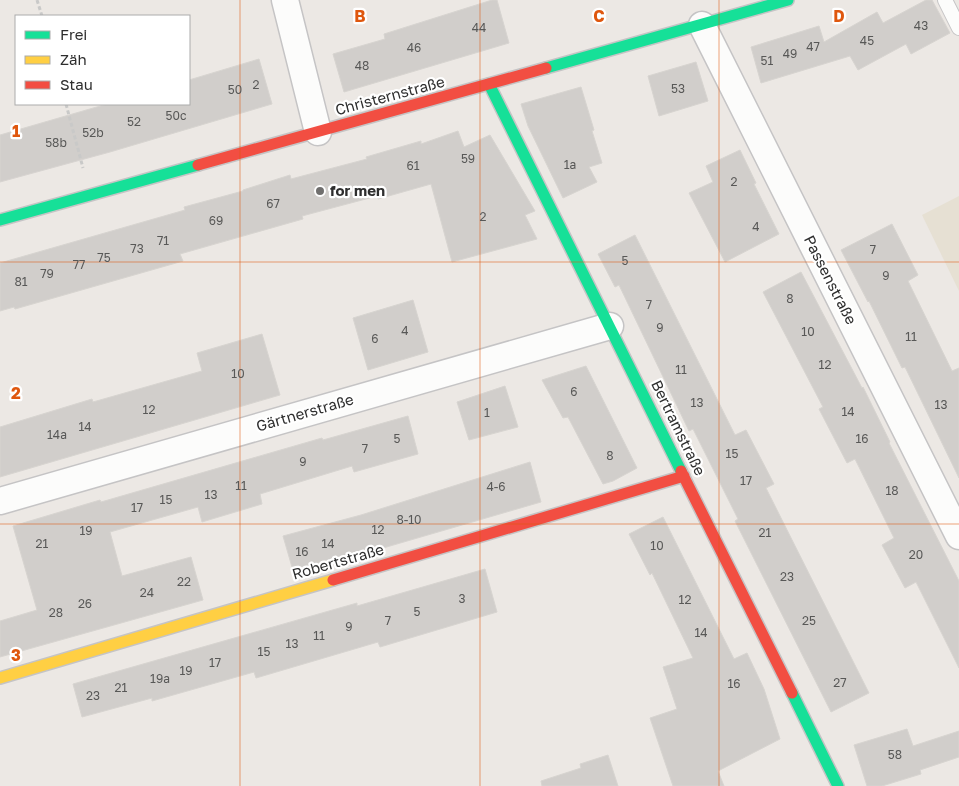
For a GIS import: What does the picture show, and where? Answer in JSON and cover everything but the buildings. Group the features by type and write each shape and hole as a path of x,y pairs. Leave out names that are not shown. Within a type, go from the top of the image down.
{"street":[{"path":"285,0 318,132"},
{"name":"Christernstraße","path":"0,220 788,0"},
{"name":"Passenstraße","path":"702,25 959,536"},
{"name":"Bertramstraße","path":"489,84 838,786"},
{"name":"Gärtnerstraße","path":"0,501 610,326"},
{"name":"Robertstraße","path":"0,678 684,476"}],"lane":[{"path":"945,0 959,28"}],"path":[{"path":"38,0 42,15"},
{"path":"66,105 90,195"}],"shaded area":[{"path":"959,196 959,291 922,215"}],"traffic: fast":[{"path":"546,68 788,0"},
{"path":"489,84 681,471"},
{"path":"0,220 198,165"},
{"path":"792,693 838,786"}],"traffic: slow":[{"path":"0,678 333,580"}],"traffic: jam":[{"path":"198,165 546,68"},
{"path":"681,471 792,693"},
{"path":"333,580 684,476"}],"place":[{"name":"for men","path":"320,191"}]}
